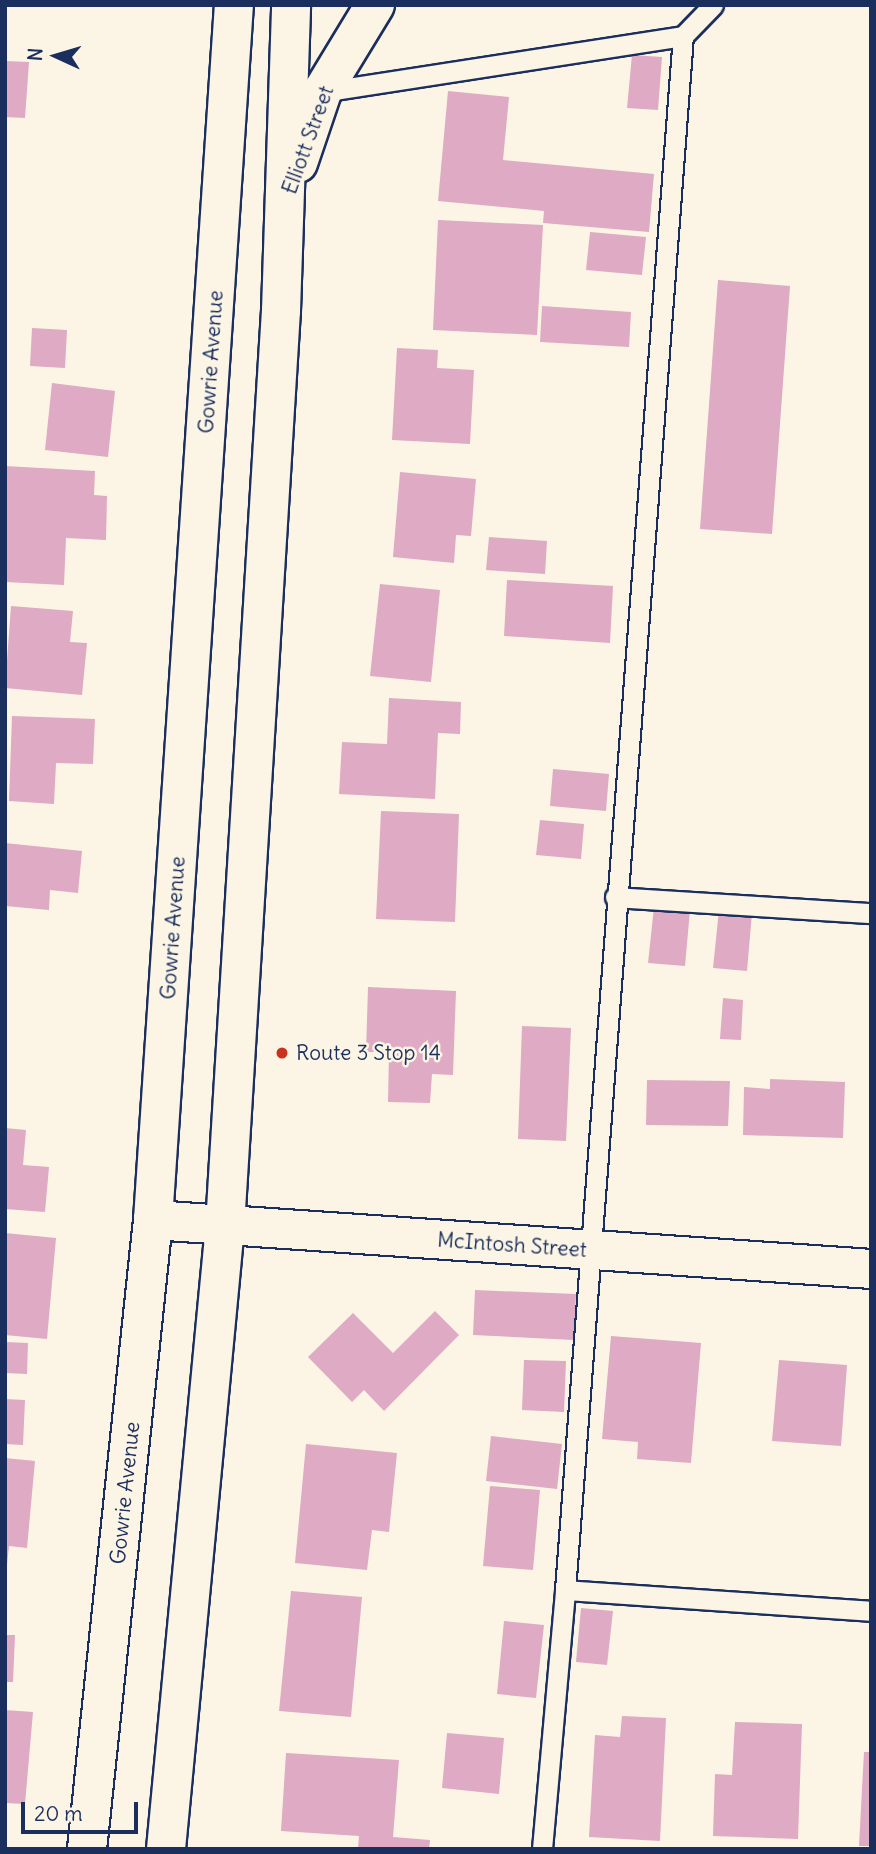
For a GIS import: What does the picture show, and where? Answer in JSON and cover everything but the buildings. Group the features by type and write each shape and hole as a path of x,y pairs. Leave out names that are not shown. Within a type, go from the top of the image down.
{"street":[{"name":"Gowrie Avenue","path":"87,1849 153,1220 234,5"},
{"path":"166,1849 225,1226 285,204 291,5"},
{"name":"Elliott Street","path":"285,204 322,92 375,5"},
{"name":"McIntosh Street","path":"153,1220 871,1269"}],"lane":[{"path":"322,92 683,36 713,5"},
{"path":"542,1849 565,1590 588,1250 683,36"},
{"path":"615,897 871,913"},
{"path":"565,1590 871,1611"}],"place":[{"name":"Route 3 Stop 14","path":"282,1053"}]}
